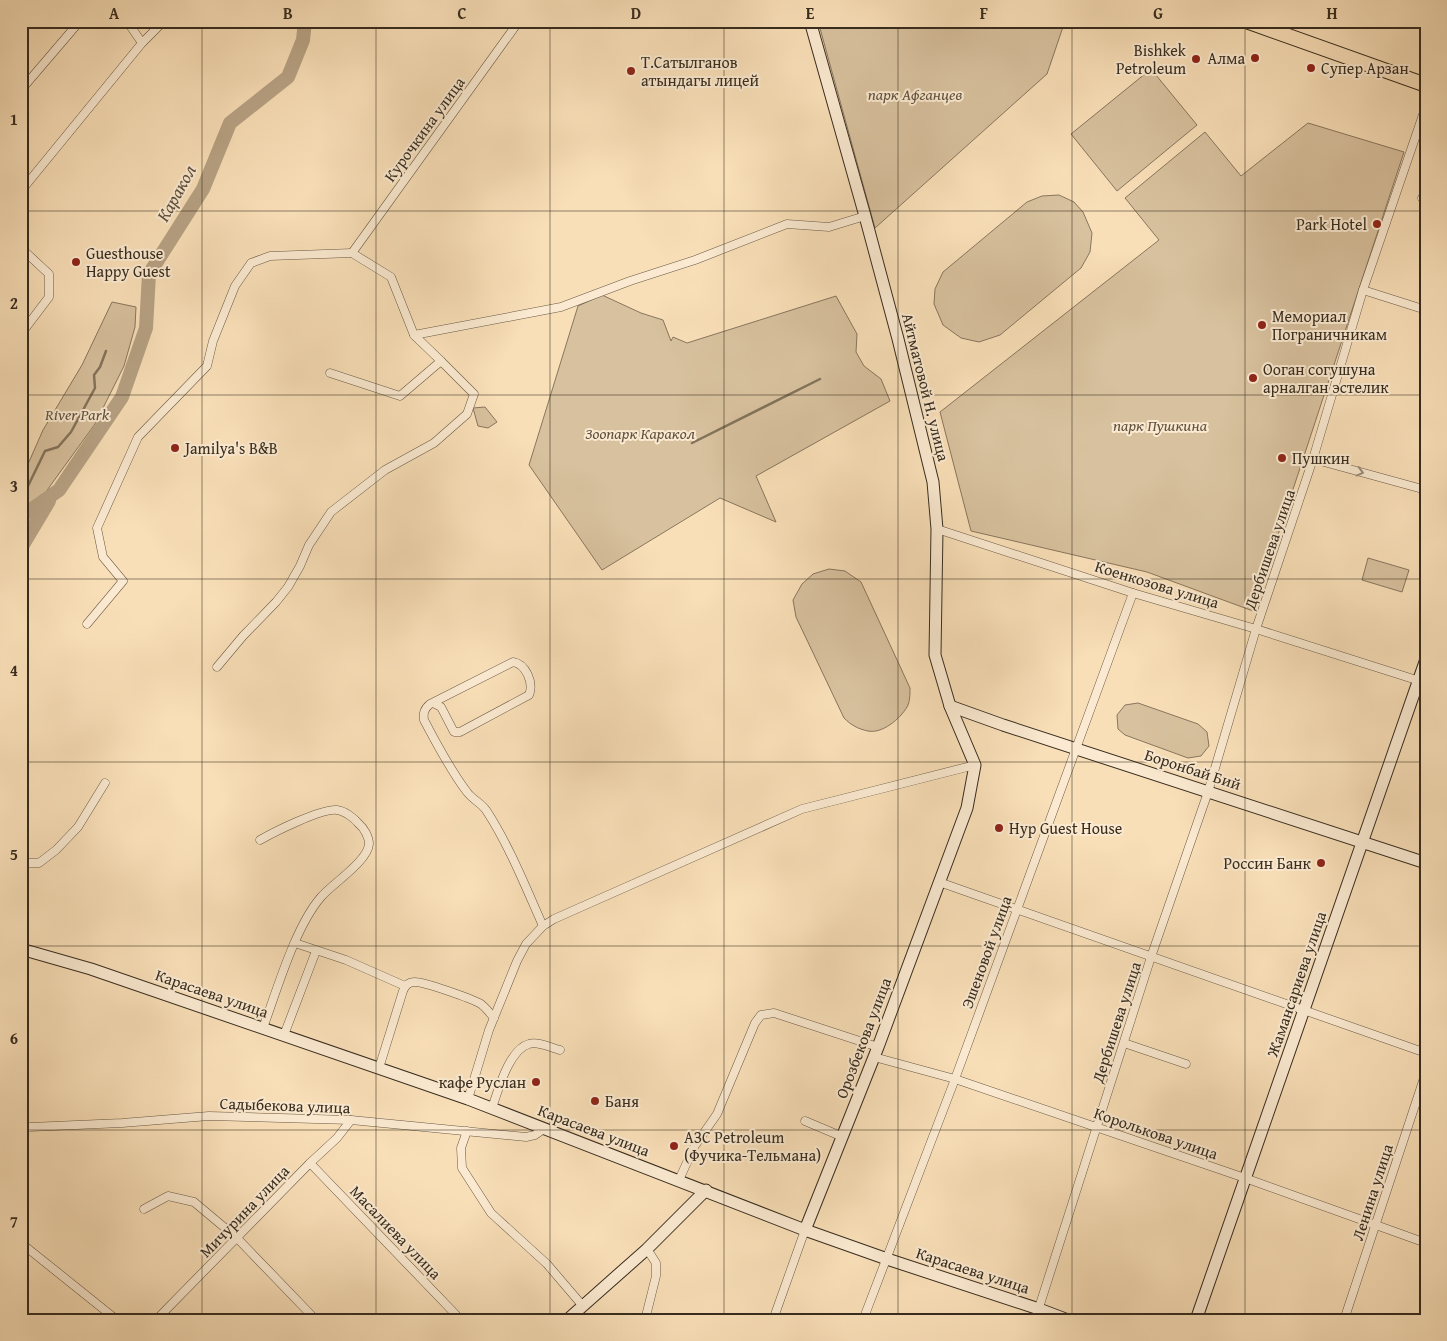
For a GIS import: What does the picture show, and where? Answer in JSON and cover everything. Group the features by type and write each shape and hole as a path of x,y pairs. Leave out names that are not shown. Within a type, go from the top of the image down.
{"highway":[{"path":"1246,21 1426,85"}],"main road":[{"name":"Айтматовой Н. улица","path":"810,21 898,339 933,482 937,529 935,655 950,706 974,765"},
{"name":"Жамансариева улица","path":"1196,1320 1363,842 1422,682 1426,659"},
{"name":"Боронбай Бий","path":"950,706 1426,863"},
{"name":"Орозбекова улица","path":"806,1230 876,1052 967,808 974,765"},
{"name":"Карасаева улица","path":"21,949 91,969 468,1099 806,1230 1037,1314 1068,1320"},
{"path":"567,1320 647,1249 706,1190"}],"street":[{"path":"21,90 80,21"},
{"path":"127,21 142,43"},
{"path":"21,191 142,43 164,21"},
{"name":"Курочкина улица","path":"352,254 519,21"},
{"name":"Дербишева улица","path":"1037,1314 1151,957 1208,792 1256,629 1313,459 1362,290 1426,106"},
{"path":"414,335 561,307 630,281 696,260 787,224 830,227 865,216"},
{"path":"21,248 49,274 49,297 21,334"},
{"path":"87,624 123,581 103,557 97,528 130,453 138,437 206,366 213,341 235,286 251,263 270,256 352,254 391,277 414,335 474,394 467,414 434,443 385,470 331,512 309,545 300,566 288,586 276,602 242,636 217,667"},
{"path":"1362,290 1426,310"},
{"path":"330,373 400,396 441,360"},
{"path":"1313,459 1426,490"},
{"name":"Коенкозова улица","path":"937,529 1133,593 1256,629 1422,682"},
{"name":"Эшеновой улица","path":"863,1320 955,1079 1133,593"},
{"path":"433,703 441,707 451,728 456,733 529,695 531,684 522,666 513,662 433,703 425,708 423,714 424,720 440,749 467,792 485,809 524,882 543,926"},
{"path":"468,1099 494,1018 517,961 526,944 543,926 554,919 802,809 974,765"},
{"path":"21,872 24,863 39,863 56,850 78,827 105,783"},
{"path":"260,840 276,830 328,810 339,810 353,818 366,833 369,845 357,864 320,897 309,913 295,943 263,1028"},
{"path":"939,882 1426,1053"},
{"path":"295,943 346,960 405,986"},
{"path":"284,1035 316,951"},
{"path":"379,1068 405,986 414,982 473,1000 483,1005 494,1018"},
{"path":"679,1180 694,1147 716,1114 755,1022 761,1015 774,1014 876,1052"},
{"path":"492,1108 505,1072 522,1047 530,1043 560,1050"},
{"path":"1124,1043 1186,1064"},
{"name":"Королькова улица","path":"876,1052 1245,1178 1426,1243"},
{"name":"Ленина улица","path":"1344,1320 1426,1072"},
{"name":"Садыбекова улица","path":"21,1131 30,1127 122,1123 208,1116 351,1120 526,1137 535,1135 545,1128"},
{"name":"Мичурина улица","path":"156,1320 310,1163 337,1138 351,1120"},
{"path":"805,1121 842,1137"},
{"path":"467,1131 460,1148 462,1168 491,1213 547,1264 582,1305"},
{"name":"Масалиева улица","path":"310,1163 461,1320"},
{"path":"144,1209 168,1196 194,1202 237,1238 316,1320"},
{"name":"Орозбекова улица","path":"773,1320 806,1230"},
{"path":"21,1243 117,1320"},
{"path":"645,1320 656,1276 656,1263 647,1249"}],"green space":[{"name":"парк Афганцев","path":"818,21 1065,21 1047,74 875,228"},
{"path":"1151,69 1197,125 1117,191 1071,134"},
{"name":"парк Пушкина","path":"1308,123 1404,152 1253,611 1147,572 971,531 940,412 1159,240 1125,198 1205,132 1241,176"},
{"path":"1059,195 1074,202 1083,212 1092,233 1090,252 1081,268 1000,335 979,342 961,338 943,325 934,304 935,289 943,272 1027,202 1042,196"},
{"name":"Зоопарк Каракол","path":"602,295 641,313 663,320 671,341 673,337 687,343 836,296 857,334 856,352 864,366 881,379 890,401 756,476 776,522 720,498 602,570 529,465 578,306"},
{"name":"River Park","path":"112,302 136,307 135,327 124,366 95,424 45,493 21,509 21,480 43,430 82,365"},
{"path":"485,407 497,422 488,428 478,426 473,408"},
{"path":"1368,558 1409,570 1402,592 1362,580"},
{"path":"829,569 845,571 861,582 910,688 909,703 904,712 890,725 879,730 868,731 861,729 852,725 844,718 796,617 793,600 802,584 813,574"},
{"path":"1138,703 1198,724 1207,732 1209,746 1201,756 1188,758 1125,735 1118,729 1117,715 1125,705"}],"waterway":[{"name":"Каракол","path":"21,517 59,490 122,397 146,328 149,274 203,189 230,123 288,77 303,40 305,21"},
{"path":"21,492 27,488 45,451 58,447 71,432 95,388 94,375 100,367 106,351"},
{"path":"692,443 820,379"},
{"path":"21,548 49,501"}],"place":[{"name":"Алма","path":"1255,58"},
{"name":"Bishkek Petroleum","path":"1196,59"},
{"name":"Супер Арзан","path":"1311,68"},
{"name":"Т.Сатылганов атындагы лицей","path":"631,71"},
{"name":"Park Hotel","path":"1377,224"},
{"name":"Guesthouse Happy Guest","path":"76,262"},
{"name":"Мемориал Пограничникам","path":"1262,325"},
{"name":"Ооган согушуна арналган эстелик","path":"1253,378"},
{"name":"Jamilya's B&B","path":"175,448"},
{"name":"Пушкин","path":"1282,458"},
{"name":"Нур Guest House","path":"999,828"},
{"name":"Россин Банк","path":"1321,863"},
{"name":"кафе Руслан","path":"536,1082"},
{"name":"Баня","path":"595,1101"},
{"name":"АЗС Petroleum (Фучика-Тельмана)","path":"674,1146"}]}
